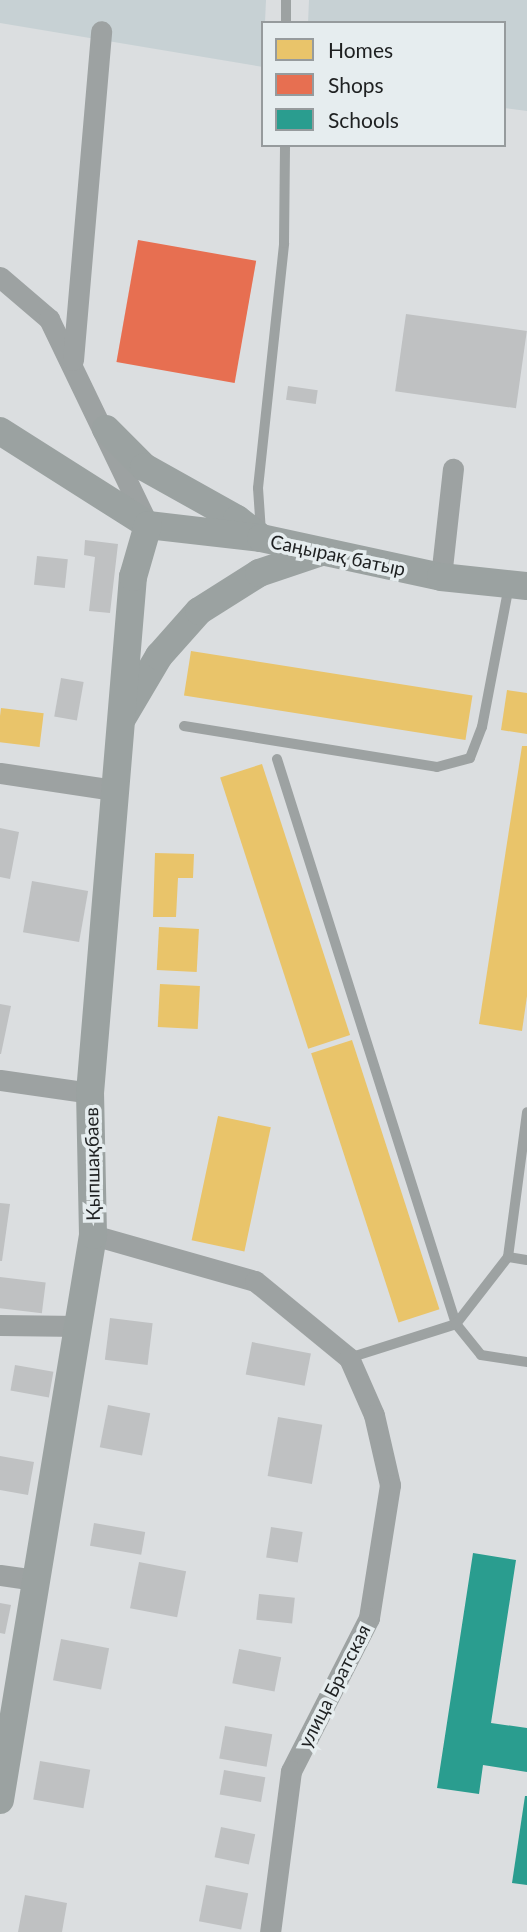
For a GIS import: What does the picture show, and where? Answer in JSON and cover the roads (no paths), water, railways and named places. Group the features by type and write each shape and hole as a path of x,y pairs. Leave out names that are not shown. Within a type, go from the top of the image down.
{"street":[{"path":"73,360 101,31"},
{"path":"0,277 49,319 73,360 148,525"},
{"path":"106,429 144,467 237,519 261,538"},
{"path":"0,430 148,525"},
{"path":"440,577 453,469"},
{"name":"Саңырақ батыр","path":"148,525 261,538 440,577 518,585"},
{"name":"Қыпшақбаев","path":"0,1800 34,1580 93,1235 90,1093 133,577 148,525"},
{"path":"120,722 159,656 199,611 259,573 321,552"},
{"path":"0,773 114,790"},
{"path":"0,1080 90,1093"},
{"name":"улица Братская","path":"93,1235 255,1281 349,1358 374,1415 390,1485 369,1618 291,1770 270,1932"},
{"path":"0,1325 79,1326"},
{"path":"0,1575 34,1580"}],"lane":[{"path":"286,0 286,21"},
{"path":"261,538 258,488 284,243 285,147"},
{"path":"184,726 438,767 470,758 482,727 518,585"},
{"path":"277,759 456,1324 481,1355 527,1362"},
{"path":"349,1358 456,1324 508,1257 527,1112"},
{"path":"508,1257 527,1260"}]}
